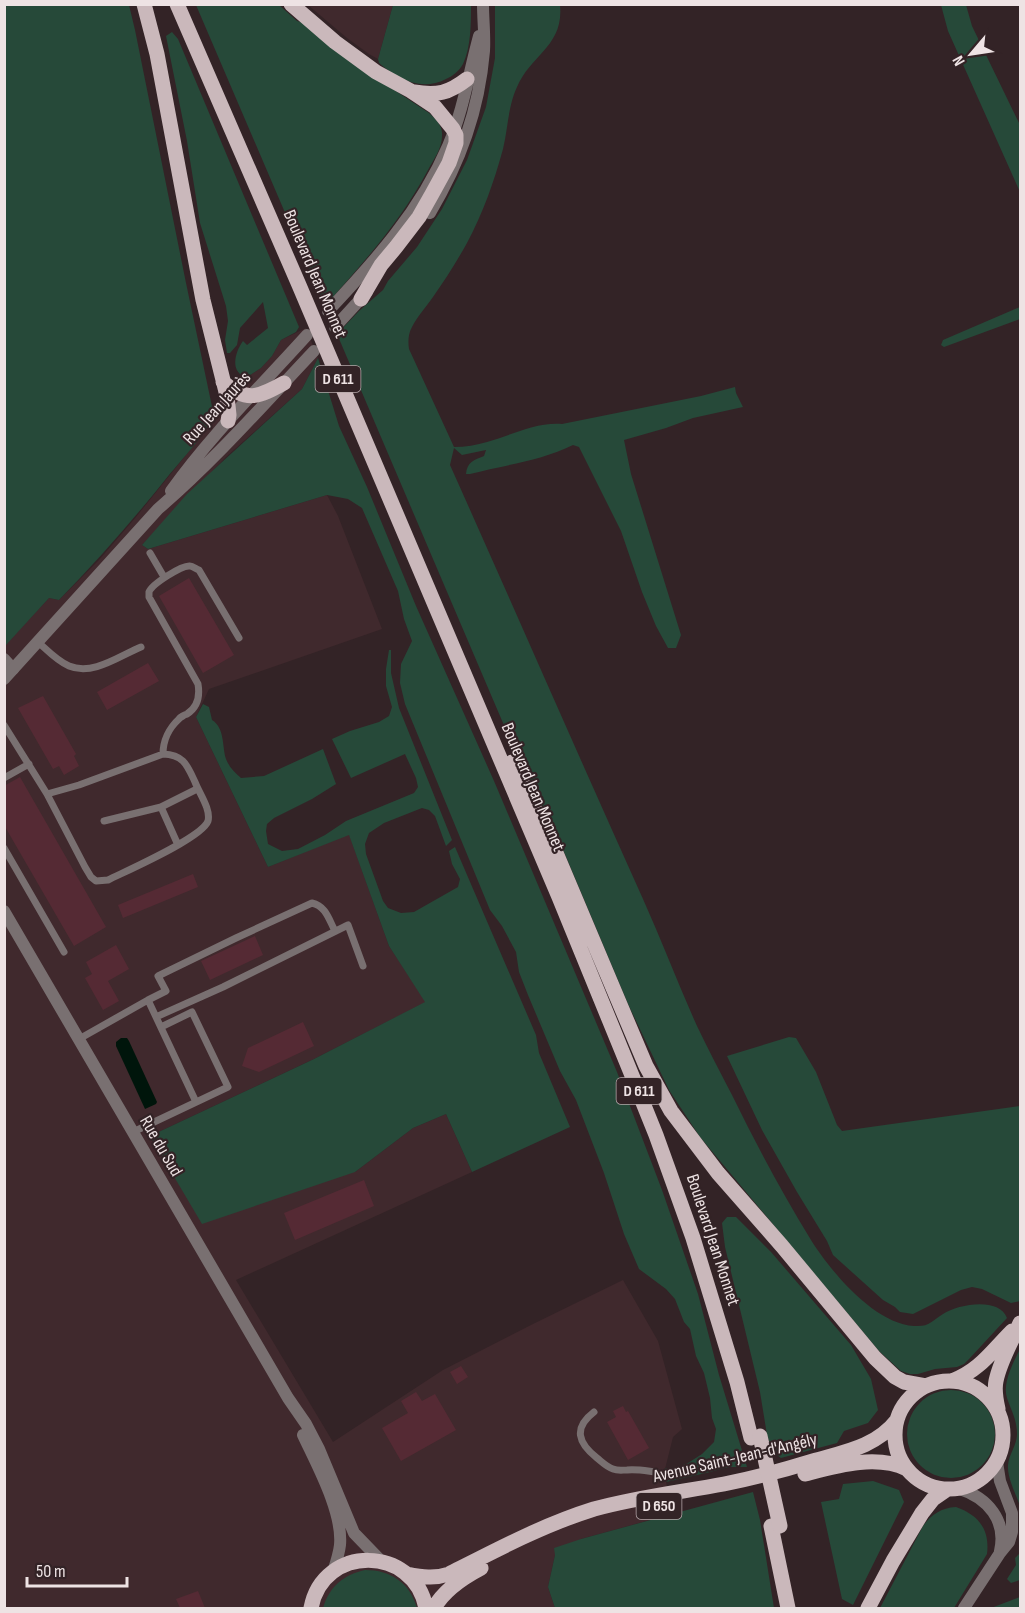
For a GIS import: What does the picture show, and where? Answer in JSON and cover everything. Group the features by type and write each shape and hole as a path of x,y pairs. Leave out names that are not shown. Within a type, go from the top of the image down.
{"main road":[{"path":"144,4 157,54 203,300 227,396 228,422"},
{"name":"Boulevard Jean Monnet","path":"177,4 559,897 641,1097 696,1249 755,1437"},
{"name":"Boulevard Jean Monnet","path":"186,4 303,271 507,752 664,1133 715,1279 796,1608"},
{"path":"291,4 335,42 376,72 435,107 456,135 456,143 449,163 419,217 381,265 360,299"},
{"path":"411,91 438,94 457,87 467,79"},
{"path":"223,382 240,395 251,396 262,394 284,383"},
{"path":"507,752 550,841 646,1066 671,1111 718,1173 875,1358 895,1377 904,1382 926,1386 952,1381 975,1387 992,1402 999,1412"},
{"path":"952,1381 974,1370 1020,1323"},
{"path":"868,1608 922,1513 933,1499 982,1479 997,1462 1004,1437 996,1399 995,1381 1020,1323"},
{"name":"Avenue Saint-Jean-d'Angély","path":"406,1574 432,1578 449,1574 558,1521 610,1505 728,1483 789,1468 871,1443 890,1430 905,1404 918,1390 926,1386"},
{"path":"897,1420 895,1431 897,1451 907,1469"},
{"name":"Avenue Saint-Jean-d'Angély","path":"434,1608 449,1589 474,1572 553,1534 598,1518 627,1511 730,1493 820,1470 876,1462 898,1465 907,1469 924,1484 953,1490"},
{"name":"Boulevard Jean Monnet","path":"775,1526 788,1608"},
{"path":"312,1608 320,1587 333,1572 352,1562 372,1560 391,1564 406,1574 420,1591 426,1608"}],"street":[{"path":"335,327 389,267 430,213 460,155 468,135 478,92 484,49 483,4"},
{"path":"328,311 358,280 403,226 436,170 449,144 464,98 483,23"},
{"name":"Rue Jean Jaurès","path":"4,679 158,509 195,459 307,335"},
{"name":"Rue Jean Jaurès","path":"158,509 182,489 314,351"},
{"path":"4,659 13,669"},
{"name":"Rue du Sud","path":"4,912 288,1398 306,1424 319,1449 354,1533 382,1562"},
{"name":"Rue du Sud","path":"288,1398 327,1488 339,1526 340,1547 333,1572"},
{"path":"964,1608 1009,1542 1013,1523 1010,1504 1000,1481 997,1462"},
{"path":"953,1490 970,1492 989,1506 1002,1530 1003,1541 1000,1553"}],"lane":[{"path":"150,553 164,578"},
{"path":"163,754 166,736 179,719 195,706 200,692 198,684 149,597 151,588 183,567 190,566 199,570 239,638"},
{"path":"38,642 68,666 82,669 95,668 141,647"},
{"path":"5,728 47,794 91,878 96,881 108,880 178,845 201,830 207,822 208,812 187,765 174,754 163,754 79,785 47,794"},
{"path":"4,778 29,764"},
{"path":"104,821 162,807 197,789"},
{"path":"162,807 178,845"},
{"path":"4,848 64,952"},
{"path":"79,1039 166,991 158,976 312,903 319,904 324,910 334,932"},
{"path":"156,1017 223,987 348,925 363,966"},
{"path":"148,1000 196,1102"},
{"path":"133,1132 228,1087 192,1012 161,1027"},
{"path":"594,1412 585,1418 580,1431 585,1446 592,1454 615,1470 656,1472"}],"shaded area":[{"path":"308,5 393,5 378,59 347,38"},
{"path":"306,328 318,358 302,389 226,457 142,545 148,549 327,495 338,516 382,629 209,689 196,717 268,867 349,834 389,946 426,1002 314,1059 150,1136 355,1172 413,1128 446,1114 472,1172 236,1280 333,1442 443,1370 623,1280 658,1341 682,1429 673,1437 663,1477 672,1514 581,1539 555,1555 548,1587 555,1608 5,1608 4,643 6,644 49,598 59,600 99,560 247,377 261,368 272,356 281,340"},
{"path":"121,1038 127,1038 129,1041 157,1102 145,1109 116,1046 116,1042"}],"green space":[{"path":"5,4 129,5 214,416 193,447 102,554 59,600 49,598 6,645 4,643"},
{"path":"196,5 279,5 364,70 429,113 440,126 442,140 439,149 406,207 381,241 325,306"},
{"path":"393,5 471,5 468,50 458,71 437,83 419,84 402,79 379,63 378,59"},
{"path":"495,5 560,5 560,19 552,40 530,66 517,87 503,149 483,209 459,257 412,327 409,349 454,447 483,443 533,427 562,424 735,387 743,407 693,418 624,440 631,474 681,635 676,648 668,648 656,626 621,531 579,447 573,445 535,459 470,474 466,474 469,464 484,456 486,450 462,455 454,448 450,465 697,1026 760,1150 811,1240 830,1267 855,1294 884,1316 899,1323 924,1326 950,1310 978,1304 996,1307 1003,1311 1007,1318 964,1364 957,1367 910,1374 901,1371 879,1351 700,1137 669,1090 628,1004 559,840 506,730 337,334 383,290 417,247 442,209 467,160 486,107 495,58"},
{"path":"941,5 966,5 972,26 1020,125 1020,192 948,31"},
{"path":"172,32 178,39 299,327 296,332 281,340 272,356 261,368 247,377 238,371 236,356 243,341 247,345 268,328 263,302 240,328 237,345 230,353 227,353 226,306 200,223 187,141 166,36"},
{"path":"1020,307 1020,319 944,347 941,345 943,340"},
{"path":"318,358 339,426 494,781 617,1072 662,1190 698,1294 719,1375 747,1467 729,1467 666,1482 663,1477 665,1468 675,1468 688,1463 714,1442 716,1429 704,1373 696,1356 690,1329 684,1322 675,1299 666,1289 639,1269 624,1234 576,1100 560,1071 519,972 516,952 490,910 405,704 400,683 401,664 412,641 398,591 362,508 348,499 327,495 148,549 142,545 187,494 302,389"},
{"path":"389,650 391,650 391,673 399,708 452,840 446,846 435,816 429,810 422,808 384,823 369,833 365,844 366,854 383,901 388,908 401,913 414,912 458,887 460,879 452,864 449,851 455,847 536,1035 539,1053 570,1127 472,1172 446,1114 413,1128 355,1172 202,1224 150,1136 314,1059 425,1002 389,946 349,835 268,867 196,717 203,704 209,707 212,720 221,732 227,762 241,778 264,776 323,749 336,784 267,824 268,844 282,851 298,849 346,821 414,793 418,787 405,754 351,778 332,739 379,722 389,716 392,707 386,686 386,669"},
{"path":"789,1037 796,1038 816,1072 837,1125 842,1131 1020,1106 1020,1301 1011,1303 982,1289 972,1287 961,1290 913,1314 900,1312 883,1300 833,1255 762,1130 727,1056"},
{"path":"727,1217 736,1217 771,1252 851,1345 871,1379 878,1410 868,1423 844,1431 837,1443 781,1458 773,1452 767,1435 760,1392 725,1247 722,1223"},
{"path":"1020,1349 1020,1506 1008,1470 1016,1442 1017,1429 1007,1398 1006,1386 1009,1372"},
{"path":"951,1390 968,1393 982,1403 992,1417 995,1434 992,1451 982,1465 968,1475 951,1478 934,1475 920,1465 910,1451 907,1434 910,1417 920,1403 934,1393"},
{"path":"873,1481 899,1490 904,1502 853,1605 842,1599 821,1502 839,1499 843,1484"},
{"path":"753,1492 760,1520 774,1608 555,1608 548,1587 555,1555 554,1548"},
{"path":"956,1507 971,1514 981,1524 987,1538 987,1554 954,1608 880,1608 923,1526 937,1512"},
{"path":"1020,1553 1020,1580 1011,1583 1007,1579 1016,1565 1015,1558"},
{"path":"365,1570 383,1572 398,1580 410,1592 417,1608 323,1608 329,1594 338,1583 350,1575"},
{"path":"1020,1597 1020,1608 991,1608"}],"building":[{"path":"189,578 234,655 203,673 159,596"},
{"path":"148,663 159,681 107,710 97,692"},
{"path":"43,696 76,754 74,756 79,766 64,775 59,766 53,769 18,708"},
{"path":"20,777 106,927 74,946 4,825 4,786"},
{"path":"193,874 198,887 123,918 118,905"},
{"path":"255,936 263,955 210,980 201,961"},
{"path":"116,945 129,969 108,981 119,1001 103,1010 85,978 92,974 86,962"},
{"path":"303,1022 314,1046 259,1072 242,1066 248,1048"},
{"path":"364,1180 374,1206 295,1240 284,1213"},
{"path":"461,1366 468,1377 457,1384 450,1372"},
{"path":"416,1392 422,1401 435,1394 456,1430 401,1461 382,1428 408,1413 401,1401"},
{"path":"623,1406 649,1448 628,1460 607,1422 616,1417 613,1411"},
{"path":"198,1591 205,1608 180,1608 176,1599"}]}
